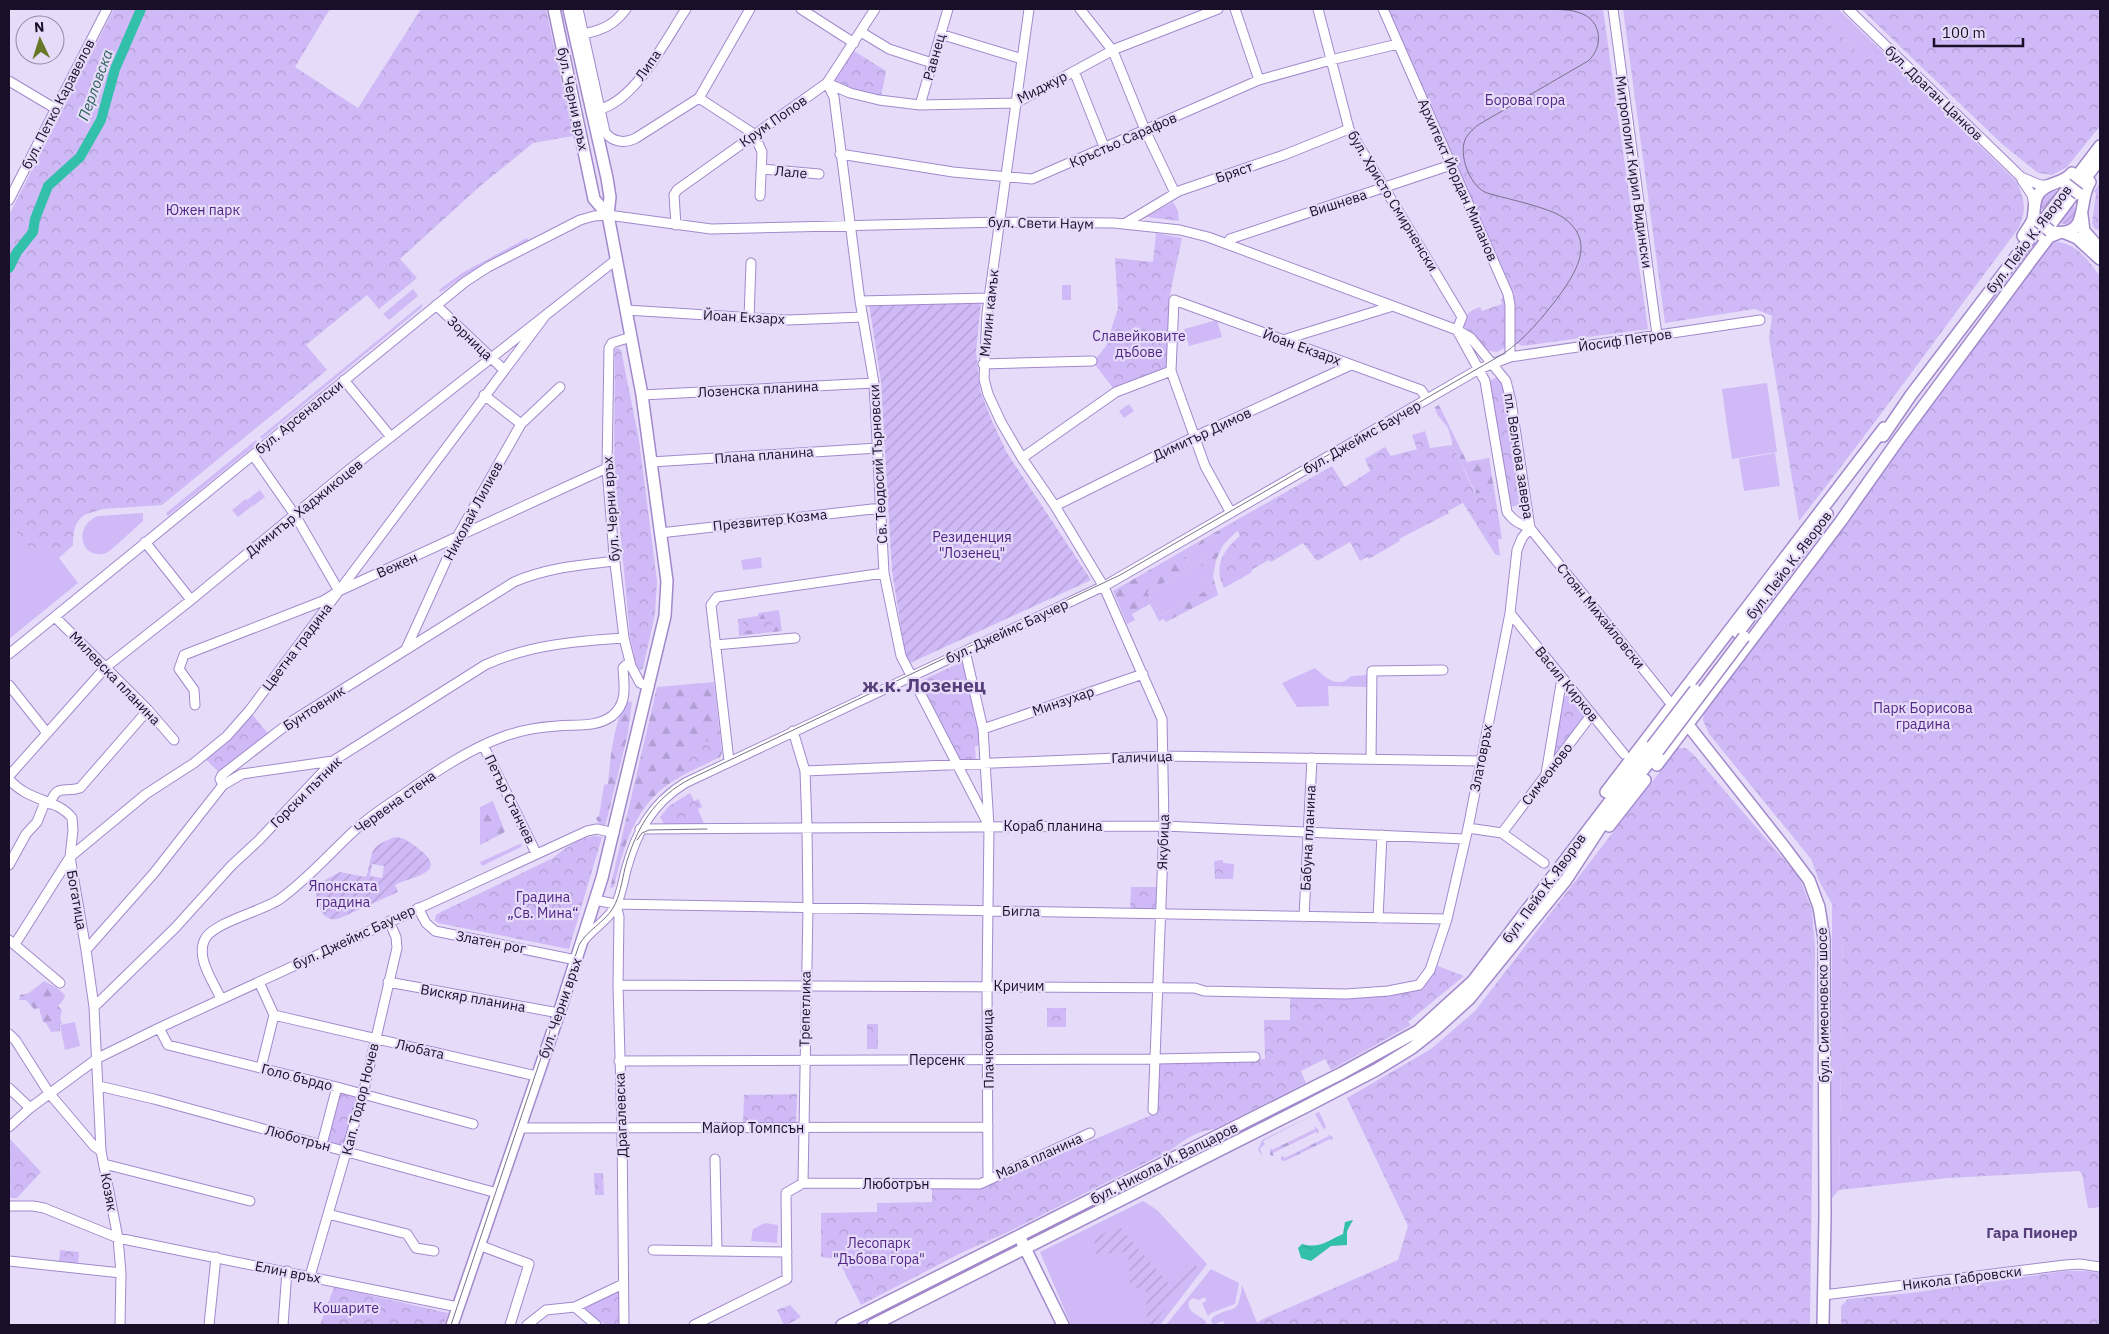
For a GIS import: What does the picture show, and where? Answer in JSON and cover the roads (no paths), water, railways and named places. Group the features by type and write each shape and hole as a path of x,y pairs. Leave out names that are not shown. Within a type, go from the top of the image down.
{"main road":[{"name":"бул. Черни връх","path":"554,9 594,199 608,214"},
{"name":"бул. Черни връх","path":"452,1325 559,1013 595,900 614,833 665,616 667,598 667,581 642,396 608,214 610,196 569,9"},
{"path":"1489,969 1499,939 1536,887 1672,705 1884,428 1934,353 2019,241 2031,223 2039,192 2068,178 2100,136"},
{"name":"бул. Пейо К. Яворов","path":"1855,483 1911,395 2100,146"},
{"name":"бул. Пейо К. Яворов","path":"1473,981 1489,969 1566,880 1655,748 2100,159"},
{"path":"2100,169 2085,191 2083,211 2084,231 2100,249"},
{"path":"1566,880 1688,725 2048,238 2057,232 2076,226 2083,211 2079,194 2058,184"},
{"path":"2035,213 2057,232 2078,238 2100,259"},
{"path":"1806,567 1855,483 1884,428"},
{"path":"1789,552 1898,439"},
{"name":"бул. Симеоновско шосе","path":"1672,705 1809,880 1819,907 1824,939 1823,1325"},
{"name":"бул. Пейо К. Яворов","path":"1489,969 1591,823 1655,748"},
{"name":"бул. Никола Й. Вапцаров","path":"873,1325 1305,1108 1396,1058 1423,1040 1454,1013 1489,969"},
{"name":"бул. Никола Й. Вапцаров","path":"842,1325 1395,1045 1430,1021 1473,981"},
{"path":"1018,1236 1063,1325"}],"street":[{"name":"бул. Петко Каравелов","path":"9,200 107,9"},
{"name":"бул. Черни връх","path":"578,9 606,134 616,140 631,140 698,98"},
{"path":"583,34 606,29 618,20 626,9"},
{"name":"Липа","path":"600,109 608,107 630,90 686,9"},
{"path":"750,9 698,98 754,134 762,152 760,196"},
{"path":"801,9 854,43"},
{"name":"Крум Попов","path":"676,225 674,195 676,190 827,83 875,9"},
{"name":"Равнец","path":"920,105 948,9"},
{"name":"Милин камък","path":"1029,9 989,298 983,364 984,379 988,394 1001,422 1104,586"},
{"path":"1080,9 1112,51 1145,130 1175,193"},
{"name":"Миджур","path":"827,83 879,100 920,105 1016,103 1112,51 1198,12 1218,9"},
{"path":"1235,9 1259,80"},
{"name":"бул. Христо Смирненски","path":"1318,9 1349,129 1462,317 1457,330"},
{"name":"Архитект Йордан Миланов","path":"1383,9 1508,294 1510,305 1510,357"},
{"name":"Митрополит Кирил Видински","path":"1613,9 1657,335"},
{"name":"бул. Драган Цанков","path":"1848,9 2021,177 2032,195 2035,213"},
{"path":"861,32 889,49 932,63"},
{"path":"940,34 1022,59"},
{"name":"Кръстьо Сарафов","path":"840,154 953,172 1032,179 1105,149 1259,80 1398,44"},
{"path":"1074,71 1105,149"},
{"path":"9,81 56,109"},
{"name":"Св. Теодосий Търновски","path":"827,83 834,97 862,317 874,383 884,572 901,656 989,826"},
{"name":"Бряст","path":"1124,224 1175,193 1284,155 1349,129"},
{"name":"Вишнева","path":"1227,244 1230,239 1451,165"},
{"name":"Лале","path":"762,170 819,174"},
{"name":"бул. Драган Цанков","path":"2021,177 2040,185 2058,184"},
{"name":"бул. Свети Наум","path":"608,214 711,229 1000,222 1124,224 1180,230 1227,244 1457,330 1471,338 1491,364"},
{"name":"бул. Арсеналски","path":"9,654 465,282 528,246 583,219 608,214"},
{"name":"Димитър Хаджикоцев","path":"9,777 106,667 391,437 617,259"},
{"path":"749,318 751,263"},
{"path":"860,301 989,298"},
{"name":"Йоан Екзарх","path":"1171,371 1174,300 1421,390 1428,399"},
{"name":"Зорница","path":"436,304 504,370"},
{"path":"1283,340 1392,306"},
{"name":"Йоан Екзарх","path":"626,310 788,320 862,317"},
{"name":"Цветна градина","path":"12,942 70,857 146,794 194,763 227,736 270,684 545,316"},
{"name":"Йосиф Петров","path":"1491,364 1510,357 1760,320"},
{"path":"1457,330 1479,369"},
{"name":"бул. Черни връх","path":"631,337 612,342 609,348 607,468 624,638 631,666 640,683 648,686"},
{"path":"983,364 1092,361"},
{"name":"Димитър Димов","path":"1054,506 1194,437 1351,364"},
{"name":"бул. Джеймс Баучер","path":"582,943 609,916 616,904 640,829 656,806 670,792 793,731 1104,586 1479,369 1491,364"},
{"name":"пл. Велчова завера","path":"1491,364 1506,381 1511,401 1530,528"},
{"name":"пл. Велчова завера","path":"1479,369 1485,381 1507,512 1511,518 1530,528"},
{"path":"1022,458 1116,392 1171,371 1205,466 1231,513"},
{"path":"344,380 391,437"},
{"name":"Лозенска планина","path":"642,396 874,383"},
{"name":"Николай Лилиев","path":"406,649 456,539 521,424 560,386"},
{"path":"484,396 521,424"},
{"name":"Плана планина","path":"651,462 878,448"},
{"path":"252,455 295,514 339,591"},
{"name":"Вежен","path":"195,705 194,690 179,669 184,655 323,601 339,591 456,539 607,468"},
{"name":"Презвитер Козма","path":"660,533 881,508"},
{"name":"Златовръх","path":"1419,985 1430,970 1447,919 1468,828 1510,613 1517,550 1522,538 1530,528"},
{"name":"Стоян Михайловски","path":"1530,528 1672,705"},
{"path":"145,542 191,600"},
{"name":"Бунтовник","path":"86,950 154,873 223,785 220,779 222,776 289,723 474,606 528,576 565,566 615,561"},
{"path":"730,762 711,605 717,596 884,572"},
{"name":"Якубица","path":"1104,586 1162,720 1164,826 1153,1110"},
{"name":"Васил Кирков","path":"1510,613 1624,754"},
{"name":"Милевска планина","path":"55,617 148,710 174,740"},
{"name":"Горски пътник","path":"94,1007 175,928 232,865 259,840 333,761 485,666 505,656 548,646 624,638"},
{"path":"715,645 795,638"},
{"name":"Плачковица","path":"965,651 983,729 989,826 987,986 988,1180"},
{"name":"Червена стена","path":"221,999 203,959 202,951 206,937 216,928 279,900 316,869 356,829 377,813 435,772 483,745 505,736 528,730 599,724 612,716 620,706 625,694 623,668 626,665 631,666"},
{"path":"1371,759 1372,671 1443,670"},
{"name":"Минзухар","path":"983,729 1143,674"},
{"path":"1546,775 1562,678"},
{"path":"11,688 47,733"},
{"path":"9,865 26,834 37,822 53,796 60,789 80,788 148,710"},
{"name":"Симеоново","path":"1502,833 1592,714"},
{"name":"Трепетлика","path":"793,731 805,771 807,828 808,908 803,1183"},
{"name":"Петър Станчев","path":"483,745 536,853"},
{"name":"Галичица","path":"805,771 1164,756 1480,761"},
{"name":"Бабуна планина","path":"1304,917 1312,758"},
{"path":"223,785 242,774 333,761"},
{"name":"Богатица","path":"9,777 17,789 62,808 72,818 70,857 94,1007 98,1058"},
{"name":"Кораб планина","path":"640,829 1164,826 1465,839"},
{"path":"1468,828 1502,833 1544,863"},
{"name":"бул. Джеймс Баучер","path":"9,1127 49,1093 98,1058 159,1028 536,853 592,830 614,833"},
{"path":"1378,918 1382,835"},
{"name":"Бигла","path":"595,900 616,904 1447,919"},
{"name":"Драгалевска","path":"616,904 619,917 618,985 624,1325"},
{"name":"Златен рог","path":"418,908 426,923 435,931 576,960"},
{"name":"Кап. Тодор Ночев","path":"310,1276 363,1094 397,942 389,921"},
{"path":"12,942 60,983"},
{"path":"259,982 274,1015 261,1068"},
{"name":"Вискяр планина","path":"388,982 559,1013"},
{"name":"Кричим","path":"618,985 1194,988 1204,991 1346,994 1388,991 1419,985"},
{"name":"Любата","path":"274,1015 536,1076"},
{"name":"Голо бърдо","path":"159,1028 168,1045 337,1087 473,1124"},
{"path":"9,1034 16,1041 49,1093 94,1146 101,1151"},
{"name":"Персенк","path":"619,1062 1255,1057"},
{"name":"Козяк","path":"98,1058 101,1151 118,1238 121,1273 120,1325"},
{"name":"Люботрън","path":"99,1086 322,1144 497,1193"},
{"name":"Кап. Тодор Ночев","path":"322,1144 337,1087"},
{"path":"9,1088 30,1108"},
{"name":"Майор Томпсън","path":"519,1128 988,1127"},
{"name":"Мала планина","path":"988,1180 1090,1133"},
{"path":"715,1159 716,1251"},
{"path":"104,1164 250,1201"},
{"name":"Люботрън","path":"803,1183 980,1184 988,1180"},
{"path":"694,1325 787,1278 786,1193 803,1183"},
{"name":"Елин връх","path":"9,1206 44,1208 118,1238 458,1307"},
{"path":"328,1214 407,1234 416,1248 434,1251"},
{"path":"479,1244 529,1264 510,1325"},
{"path":"654,1250 787,1252"},
{"path":"209,1325 216,1257"},
{"path":"9,1261 121,1273"},
{"name":"Никола Габровски","path":"1824,1295 2065,1265 2080,1264 2100,1267"},
{"path":"283,1325 287,1271"},
{"path":"527,1325 546,1310 575,1307 623,1284"},
{"path":"575,1307 596,1325"}],"water":[{"path":"1353,1220 1347,1231 1347,1245 1331,1246 1311,1261 1301,1258 1298,1248 1302,1244 1314,1246 1328,1242 1343,1234 1345,1222"}],"waterway":[{"name":"Перловска","path":"9,268 17,252 33,232 35,219 48,186 80,157 101,120 115,69 141,9"}],"tram line":[{"path":"451,1325 579,945 586,935 613,908 619,893 629,853 641,827 648,815 667,794 692,778 1120,575 1503,354 1526,334 1546,312 1565,287 1580,257 1581,247 1574,227 1557,214 1481,190 1468,172 1463,149 1466,138 1478,125 1588,61 1597,49 1598,34 1593,21 1587,16 1568,10 1548,9"},
{"path":"637,840 642,833 649,830 707,829"}],"district":[{"name":"ж.к. Лозенец","path":"924,685"},
{"name":"Гара Пионер","path":"2032,1232"}],"park label":[{"name":"Борова гора","path":"1525,100"},
{"name":"Южен парк","path":"203,210"},
{"name":"Славейковите дъбове","path":"1139,344"},
{"name":"Резиденция \"Лозенец\"","path":"972,546"},
{"name":"Парк Борисова градина","path":"1923,716"},
{"name":"Японската градина","path":"343,894"},
{"name":"Градина „Св. Мина“","path":"543,906"},
{"name":"Лесопарк \"Дъбова гора\"","path":"879,1252"},
{"name":"Кошарите","path":"346,1308"}]}
